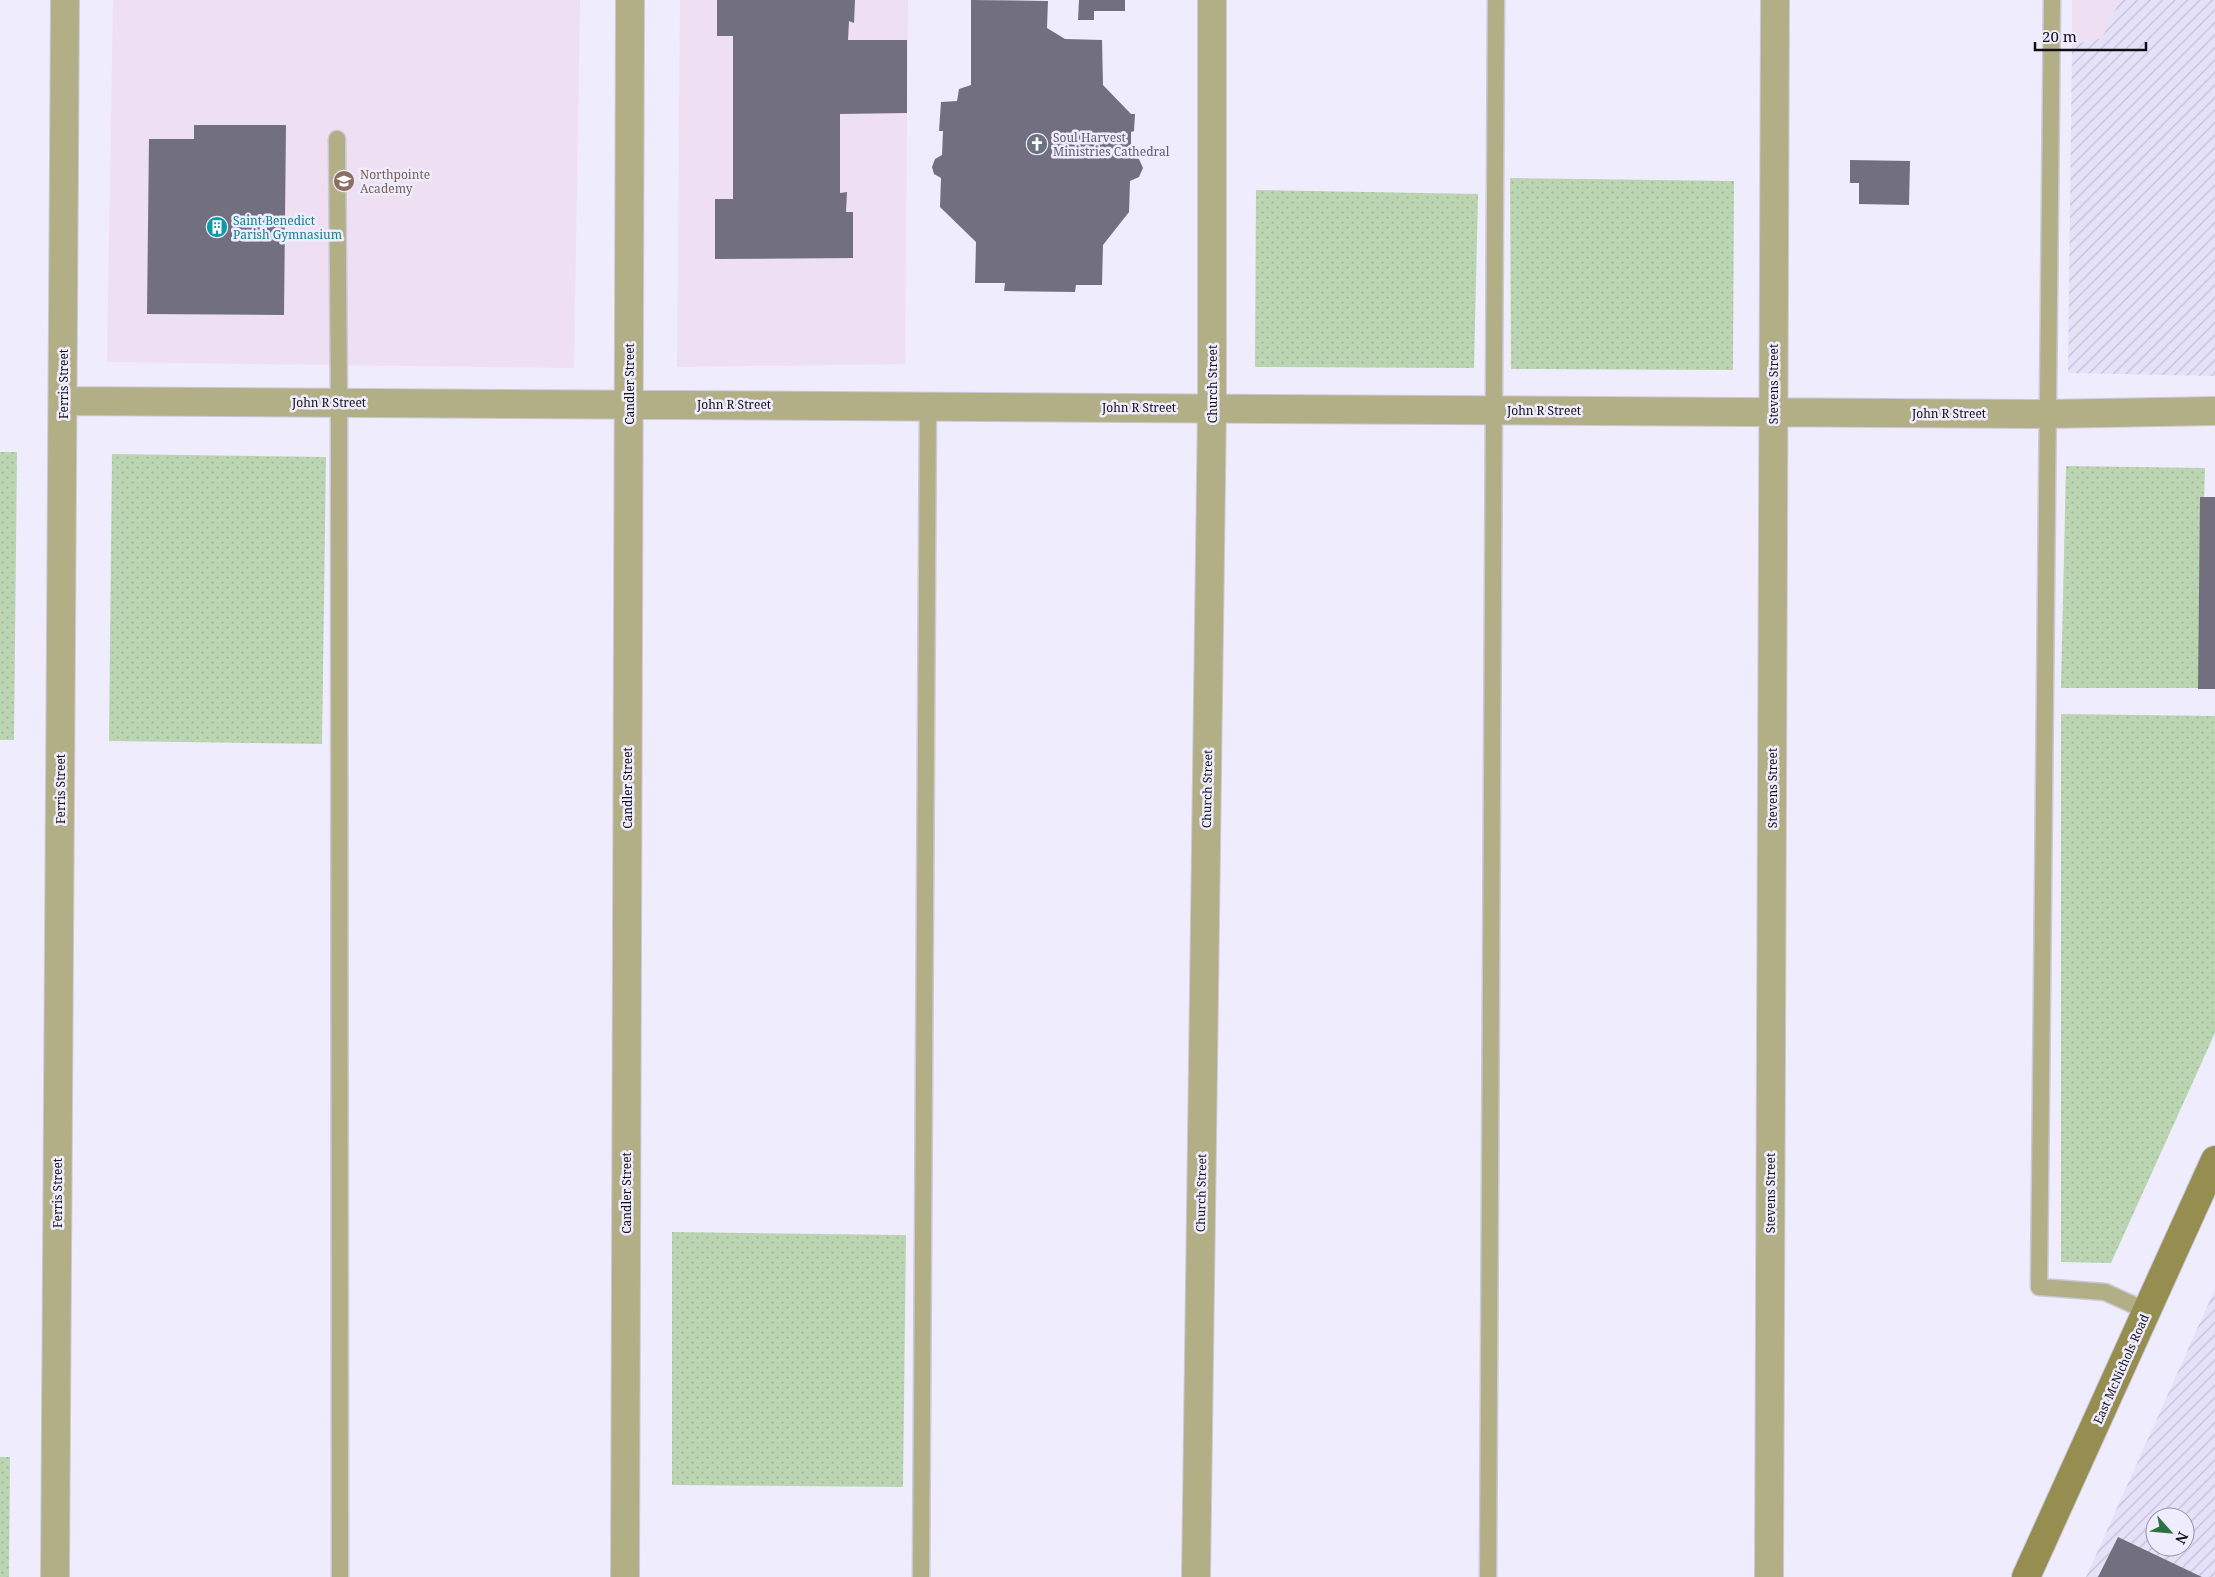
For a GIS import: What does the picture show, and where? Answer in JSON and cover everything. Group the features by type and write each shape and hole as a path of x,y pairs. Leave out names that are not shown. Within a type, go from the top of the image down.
{"main road":[{"name":"East McNichols Road","path":"2026,1577 2215,1160"}],"street":[{"name":"Ferris Street","path":"55,1577 65,0"},
{"name":"Candler Street","path":"625,1577 630,0"},
{"name":"Church Street","path":"1196,1577 1212,407 1212,0"},
{"name":"Stevens Street","path":"1769,1577 1774,0"},
{"name":"John R Street","path":"63,401 629,403 2047,414 2215,411"}],"lane":[{"path":"1488,1577 1496,0"},
{"path":"2052,0 2039,1288 2105,1292 2147,1311"},
{"path":"337,138 340,1577"},
{"path":"921,1577 928,406"}],"shaded area":[{"name":"Northpointe Academy","path":"113,0 580,0 574,368 107,362"},
{"path":"680,0 908,0 905,364 677,367"},
{"path":"2072,0 2120,0 2102,38 2072,45"},
{"path":"2120,0 2215,0 2215,376 2068,373 2072,45 2102,38"},
{"path":"2215,1289 2215,1577 2086,1577"}],"green space":[{"path":"1510,178 1734,181 1733,370 1511,369"},
{"path":"1256,190 1478,194 1474,368 1255,367"},
{"path":"0,452 17,452 14,740 0,740"},
{"path":"112,454 326,457 322,744 109,741"},
{"path":"2066,466 2205,468 2199,688 2061,688"},
{"path":"2061,714 2215,716 2215,1033 2111,1263 2061,1262"},
{"path":"672,1232 906,1235 903,1487 672,1485"},
{"path":"0,1457 10,1457 9,1577 0,1577"}],"building":[{"path":"717,0 855,0 854,23 849,21 848,40 907,40 907,113 840,114 840,193 847,192 846,212 853,212 853,258 715,259 715,199 733,199 733,36 717,36"},
{"name":"Soul Harvest Ministries Cathedral","path":"971,0 1048,1 1047,28 1065,39 1102,40 1103,85 1131,114 1135,114 1134,131 1131,132 1131,157 1139,159 1143,168 1139,177 1130,181 1129,212 1103,245 1102,285 1076,285 1075,292 1004,291 1005,283 975,283 976,242 940,207 941,178 934,174 932,167 935,159 942,155 943,131 939,131 941,102 957,101 959,89 971,85"},
{"path":"1079,0 1125,0 1125,11 1094,11 1094,20 1078,20"},
{"name":"Saint Benedict Parish Gymnasium","path":"194,125 286,125 284,315 147,314 149,139 194,139"},
{"path":"1850,160 1910,161 1909,205 1859,204 1859,183 1850,183"},
{"path":"2200,497 2215,497 2215,689 2198,689"},
{"path":"2118,1537 2145,1550 2145,1557 2160,1557 2202,1577 2098,1577"}],"place":[{"name":"Soul Harvest Ministries Cathedral","path":"1037,144"},
{"name":"Northpointe Academy","path":"344,181"},
{"name":"Saint Benedict Parish Gymnasium","path":"217,227"}]}
